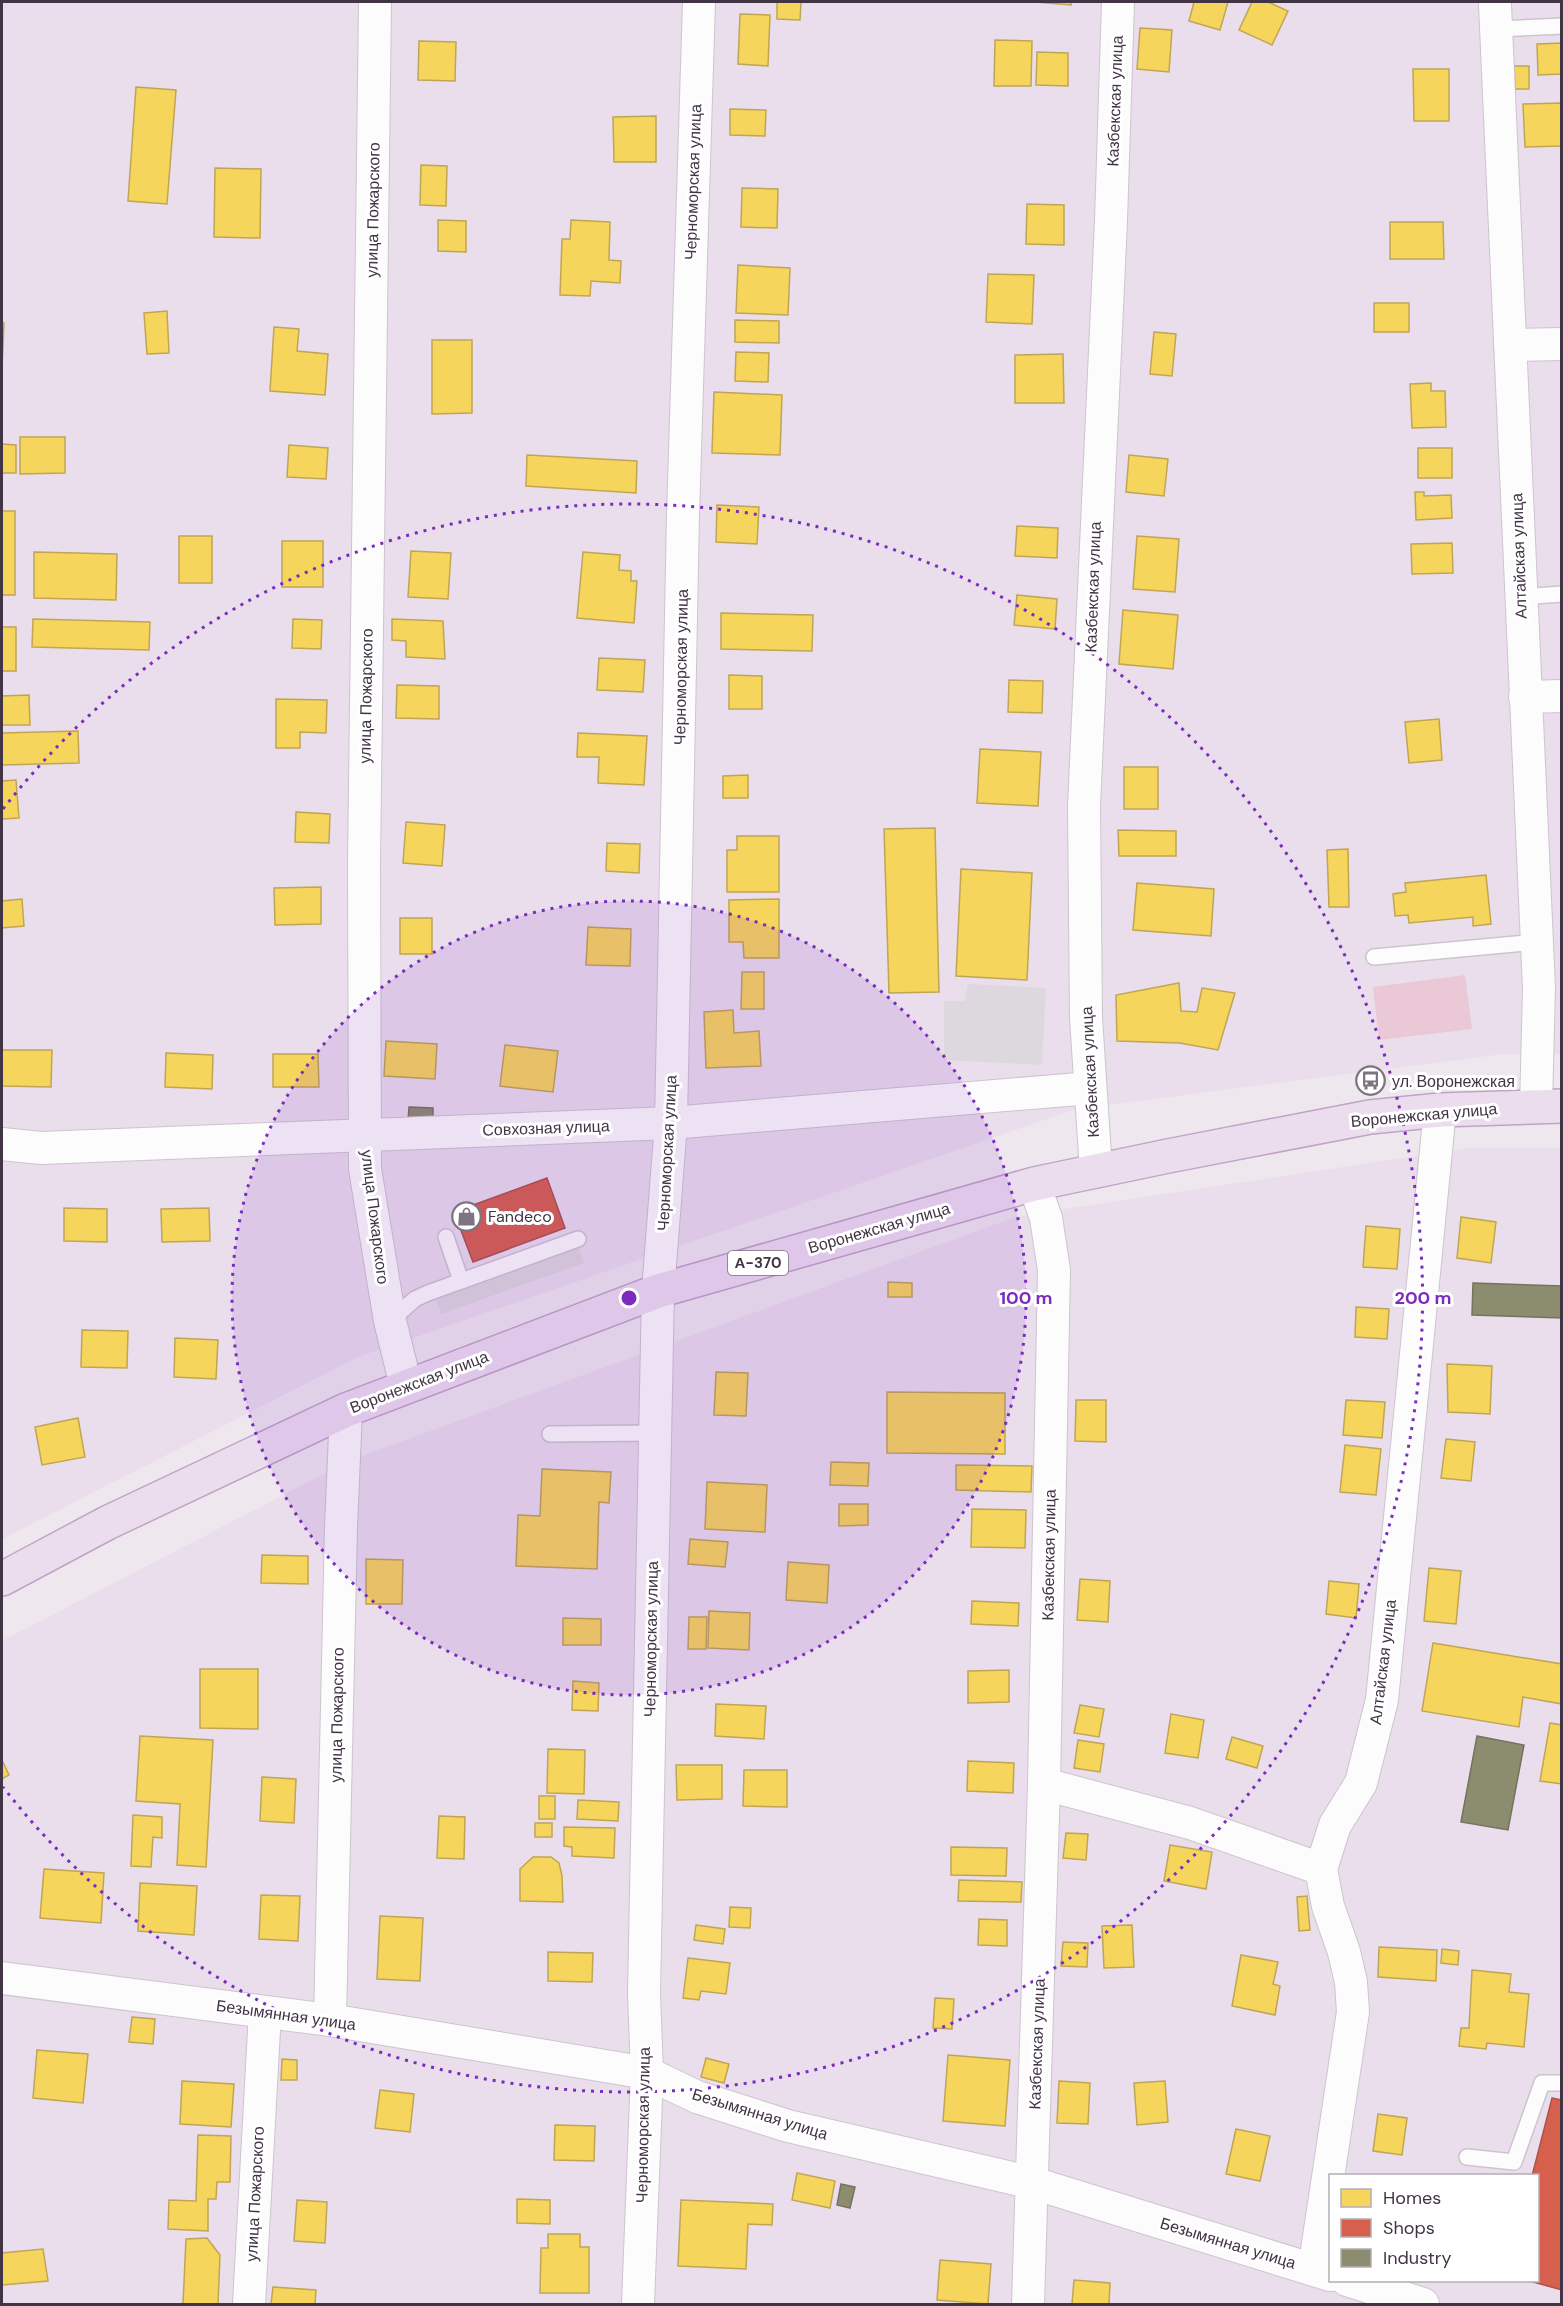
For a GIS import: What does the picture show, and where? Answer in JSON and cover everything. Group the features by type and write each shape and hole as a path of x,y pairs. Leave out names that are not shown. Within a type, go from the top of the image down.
{"highway":[{"name":"Воронежская улица","path":"2,1579 107,1523 346,1410 658,1291 1034,1184 1370,1117 1440,1110 1549,1106"}],"street":[{"name":"улица Пожарского","path":"375,2 364,863 365,1169 373,1229 390,1321 406,1386"},
{"name":"Черноморская улица","path":"638,2304 647,2073 644,1994 658,1291 671,1123 683,516 699,2"},
{"name":"Казбекская улица","path":"1096,1172 1090,1088 1084,806 1111,221 1118,2"},
{"name":"Алтайская улица","path":"1496,17 1539,988 1549,1106"},
{"path":"1510,345 1562,345"},
{"path":"1525,697 1562,696"},
{"name":"Совхозная улица","path":"2,1144 41,1148 671,1123 1090,1088"},
{"name":"Алтайская улица","path":"1334,2174 1353,2012 1351,1982 1344,1952 1328,1906 1321,1869 1335,1825 1361,1783 1382,1700 1440,1110"},
{"name":"Казбекская улица","path":"1028,2304 1044,1784 1054,1270 1046,1218 1034,1184"},
{"name":"улица Пожарского","path":"330,2020 341,1527 346,1410"},
{"path":"1044,1784 1190,1823 1321,1869"},
{"name":"Безымянная улица","path":"2,1978 330,2020 647,2073 697,2097 788,2126 1033,2183 1322,2273"},
{"name":"улица Пожарского","path":"249,2304 265,2012"},
{"name":"Алтайская улица","path":"1322,2273 1329,2214"},
{"path":"1353,2282 1423,2304"}],"lane":[{"path":"1496,17 1562,26"},
{"path":"1520,597 1562,594"},
{"path":"1374,957 1537,942"},
{"path":"446,1237 461,1281"},
{"path":"390,1321 415,1299 578,1239"},
{"path":"550,1434 655,1433"},
{"path":"1467,2157 1514,2162 1542,2083 1562,2083"}],"shaded area":[{"path":"2,2 1561,2 1561,1054 1504,1054 1076,1109 358,1357 2,1539"},
{"path":"1465,975 1472,1029 1379,1040 1373,987"},
{"path":"968,984 1046,988 1042,1065 944,1060 944,1001 965,1001"},
{"path":"1469,1148 1561,1148 1561,2304 2,2304 2,1641 351,1460 1018,1216"},
{"path":"578,1246 584,1263 441,1314 435,1297"}],"building: Homes":[{"path":"777,2 801,2 800,20 777,19"},
{"path":"1035,2 1071,2 1071,5"},
{"path":"1194,2 1228,2 1220,30 1189,21"},
{"path":"1252,2 1268,2 1288,11 1272,45 1239,30"},
{"path":"740,14 770,15 768,66 738,64"},
{"path":"1140,28 1172,30 1169,72 1137,69"},
{"path":"995,40 1032,41 1031,86 994,86"},
{"path":"419,41 456,42 455,81 418,80"},
{"path":"1562,43 1562,74 1538,75 1537,44"},
{"path":"1037,52 1068,53 1068,86 1036,85"},
{"path":"1514,66 1529,66 1529,89 1515,89"},
{"path":"1413,69 1449,69 1449,121 1414,121"},
{"path":"136,87 176,90 167,204 128,201"},
{"path":"1562,103 1562,146 1525,147 1523,104"},
{"path":"730,109 766,110 765,136 730,135"},
{"path":"656,116 656,162 614,162 613,117"},
{"path":"421,165 447,166 446,206 420,205"},
{"path":"215,168 261,169 260,238 214,237"},
{"path":"742,188 778,189 777,228 741,227"},
{"path":"1027,204 1064,205 1064,245 1026,244"},
{"path":"438,220 466,221 466,252 438,251"},
{"path":"571,220 610,222 609,260 621,261 620,283 591,281 590,296 560,295 562,239 570,239"},
{"path":"1390,222 1443,222 1444,259 1390,259"},
{"path":"738,265 790,268 788,315 736,313"},
{"path":"988,274 1034,275 1032,324 986,322"},
{"path":"1374,303 1409,303 1409,332 1374,332"},
{"path":"167,311 169,353 147,354 144,313"},
{"path":"735,320 779,321 779,343 735,342"},
{"path":"2,322 4,323 2,370"},
{"path":"274,327 299,329 297,351 328,354 325,395 270,391"},
{"path":"1154,332 1176,334 1172,376 1150,374"},
{"path":"432,340 472,340 472,413 432,414"},
{"path":"736,352 769,353 768,382 735,381"},
{"path":"1063,354 1064,403 1015,403 1015,355"},
{"path":"1431,383 1431,391 1445,391 1446,427 1412,428 1410,384"},
{"path":"714,392 782,395 780,455 712,453"},
{"path":"20,437 65,437 65,473 20,474"},
{"path":"2,444 16,445 16,473 2,473"},
{"path":"289,445 328,448 326,479 287,477"},
{"path":"1418,448 1452,448 1452,478 1418,478"},
{"path":"527,455 637,461 636,493 526,486"},
{"path":"1129,455 1168,459 1164,496 1126,492"},
{"path":"1415,492 1424,492 1424,496 1451,495 1452,518 1416,520"},
{"path":"717,505 759,507 757,544 716,542"},
{"path":"2,511 15,511 15,595 2,595"},
{"path":"1017,526 1058,528 1057,558 1015,556"},
{"path":"179,536 212,536 212,583 179,583"},
{"path":"1137,536 1179,539 1175,592 1133,589"},
{"path":"282,541 323,541 323,587 282,587"},
{"path":"1452,543 1453,573 1412,574 1411,544"},
{"path":"411,551 451,553 448,599 408,597"},
{"path":"34,552 117,554 116,600 34,598"},
{"path":"583,552 620,555 619,570 631,571 631,581 637,581 634,623 577,618"},
{"path":"1017,595 1057,599 1055,629 1014,625"},
{"path":"1123,610 1178,615 1173,669 1119,664"},
{"path":"721,613 813,615 812,651 721,649"},
{"path":"33,619 150,622 149,650 32,647"},
{"path":"293,619 322,620 321,649 292,648"},
{"path":"392,619 443,621 445,659 406,657 406,641 392,640"},
{"path":"2,627 16,627 16,671 2,671"},
{"path":"599,658 645,660 643,692 597,690"},
{"path":"729,675 762,676 762,709 729,709"},
{"path":"1009,680 1043,681 1042,713 1008,712"},
{"path":"397,685 439,686 439,719 396,718"},
{"path":"29,695 30,725 2,725 2,696"},
{"path":"276,699 327,700 326,733 300,732 300,748 276,748"},
{"path":"1439,719 1442,760 1409,763 1405,722"},
{"path":"78,731 79,763 2,765 2,733"},
{"path":"578,733 647,736 644,785 598,783 599,757 577,757"},
{"path":"980,749 1041,752 1038,806 977,803"},
{"path":"1124,767 1158,767 1158,809 1124,809"},
{"path":"748,775 748,798 723,798 723,776"},
{"path":"16,780 19,818 2,819 2,781"},
{"path":"296,812 330,814 329,843 295,842"},
{"path":"406,822 445,825 442,866 403,863"},
{"path":"935,828 939,992 889,993 884,829"},
{"path":"1118,830 1176,831 1176,856 1119,856"},
{"path":"737,836 779,836 779,892 727,892 727,850 737,850"},
{"path":"607,843 640,844 639,873 606,871"},
{"path":"1348,849 1349,907 1329,907 1327,850"},
{"path":"961,869 1032,873 1027,980 956,976"},
{"path":"1486,875 1491,924 1473,926 1473,917 1409,923 1408,915 1395,916 1393,894 1406,892 1405,883"},
{"path":"1137,883 1214,889 1211,936 1133,930"},
{"path":"321,887 321,924 275,925 274,888"},
{"path":"22,899 24,926 2,928 2,901"},
{"path":"779,899 779,958 744,958 743,942 729,942 729,900"},
{"path":"400,918 432,918 432,954 400,954"},
{"path":"588,927 631,929 630,966 586,965"},
{"path":"742,972 764,972 764,1009 741,1009"},
{"path":"1179,983 1181,1011 1197,1012 1202,988 1235,993 1218,1050 1180,1043 1117,1041 1116,995"},
{"path":"733,1010 734,1033 759,1031 761,1066 706,1068 704,1012"},
{"path":"386,1041 437,1044 435,1079 384,1076"},
{"path":"505,1045 558,1051 553,1092 500,1086"},
{"path":"2,1050 52,1050 51,1087 2,1086"},
{"path":"166,1053 213,1055 212,1089 165,1087"},
{"path":"273,1054 318,1054 319,1087 273,1087"},
{"path":"64,1208 107,1209 107,1242 64,1241"},
{"path":"209,1208 210,1241 162,1242 161,1209"},
{"path":"1461,1217 1496,1222 1491,1263 1457,1258"},
{"path":"1366,1226 1400,1229 1397,1269 1363,1267"},
{"path":"888,1282 912,1283 912,1297 888,1297"},
{"path":"1356,1307 1389,1309 1387,1339 1355,1337"},
{"path":"82,1330 128,1331 127,1368 81,1367"},
{"path":"175,1338 218,1340 216,1379 174,1377"},
{"path":"1447,1364 1492,1366 1490,1414 1448,1412"},
{"path":"716,1372 748,1373 746,1416 714,1415"},
{"path":"887,1392 1005,1393 1005,1454 887,1453"},
{"path":"1076,1400 1106,1400 1106,1442 1075,1441"},
{"path":"1346,1400 1385,1402 1382,1438 1343,1435"},
{"path":"78,1418 85,1457 42,1465 35,1427"},
{"path":"1446,1439 1475,1442 1471,1481 1441,1478"},
{"path":"1345,1445 1381,1449 1376,1495 1340,1492"},
{"path":"831,1462 869,1463 868,1486 830,1485"},
{"path":"956,1465 1032,1466 1031,1492 956,1490"},
{"path":"542,1469 611,1472 609,1503 599,1502 597,1569 516,1566 518,1515 540,1516"},
{"path":"707,1482 767,1485 765,1532 705,1529"},
{"path":"839,1504 868,1504 868,1525 839,1526"},
{"path":"972,1509 1026,1510 1025,1548 971,1547"},
{"path":"690,1539 728,1542 725,1567 688,1564"},
{"path":"262,1555 308,1556 308,1584 261,1583"},
{"path":"366,1559 403,1560 402,1604 366,1604"},
{"path":"788,1562 829,1565 827,1603 786,1600"},
{"path":"1429,1568 1461,1571 1456,1624 1424,1621"},
{"path":"1080,1579 1110,1581 1108,1622 1077,1620"},
{"path":"1329,1581 1359,1584 1356,1618 1326,1614"},
{"path":"972,1601 1019,1603 1018,1626 971,1624"},
{"path":"709,1611 750,1613 749,1650 708,1648"},
{"path":"689,1617 707,1617 706,1649 688,1649"},
{"path":"563,1618 601,1619 601,1645 563,1645"},
{"path":"1433,1643 1562,1664 1562,1704 1523,1697 1519,1727 1422,1711"},
{"path":"200,1669 258,1669 258,1729 200,1728"},
{"path":"1009,1670 1009,1702 968,1703 968,1671"},
{"path":"573,1681 599,1683 598,1711 572,1710"},
{"path":"716,1704 766,1706 764,1739 715,1736"},
{"path":"1080,1705 1104,1709 1099,1737 1074,1733"},
{"path":"1171,1714 1204,1720 1198,1758 1165,1753"},
{"path":"1550,1723 1562,1725 1562,1784 1540,1781"},
{"path":"140,1736 213,1740 206,1867 177,1865 180,1804 136,1801"},
{"path":"1232,1737 1263,1746 1257,1768 1226,1759"},
{"path":"1078,1740 1104,1744 1100,1772 1074,1768"},
{"path":"548,1749 585,1750 584,1794 547,1793"},
{"path":"2,1760 9,1775 2,1779"},
{"path":"968,1761 1014,1763 1013,1793 967,1791"},
{"path":"676,1765 722,1765 722,1799 677,1800"},
{"path":"744,1770 787,1770 787,1807 743,1806"},
{"path":"262,1777 296,1779 294,1823 260,1821"},
{"path":"539,1796 555,1796 555,1819 539,1819"},
{"path":"578,1800 619,1802 618,1821 577,1819"},
{"path":"133,1815 162,1817 162,1838 153,1837 151,1867 131,1866"},
{"path":"439,1816 465,1817 464,1859 437,1858"},
{"path":"535,1823 552,1823 552,1837 535,1837"},
{"path":"564,1827 615,1828 614,1858 572,1856 572,1847 564,1846"},
{"path":"1066,1833 1088,1834 1086,1860 1063,1858"},
{"path":"1170,1845 1212,1852 1206,1889 1164,1881"},
{"path":"951,1847 1007,1848 1006,1876 951,1875"},
{"path":"533,1857 551,1857 559,1863 563,1902 520,1901 520,1869"},
{"path":"44,1869 104,1873 101,1923 40,1918"},
{"path":"959,1880 1022,1882 1021,1902 958,1901"},
{"path":"140,1883 197,1886 194,1935 138,1931"},
{"path":"261,1895 300,1896 298,1941 259,1939"},
{"path":"1307,1896 1310,1930 1299,1931 1297,1897"},
{"path":"730,1907 751,1908 750,1928 729,1927"},
{"path":"380,1916 423,1918 420,1981 377,1979"},
{"path":"979,1919 1007,1920 1007,1946 978,1945"},
{"path":"696,1925 725,1929 723,1944 694,1940"},
{"path":"1132,1925 1134,1967 1104,1968 1102,1926"},
{"path":"1063,1942 1088,1943 1087,1967 1061,1966"},
{"path":"1379,1947 1437,1950 1436,1981 1378,1977"},
{"path":"1442,1949 1459,1951 1458,1965 1441,1963"},
{"path":"548,1952 593,1953 592,1982 548,1981"},
{"path":"1241,1955 1278,1962 1273,1984 1280,1986 1275,2015 1232,2006"},
{"path":"688,1958 730,1963 726,1994 701,1991 699,2000 683,1998"},
{"path":"1472,1970 1511,1974 1509,1992 1529,1994 1524,2047 1487,2043 1486,2049 1459,2046 1461,2028 1469,2028"},
{"path":"935,1998 954,1999 952,2029 933,2028"},
{"path":"132,2017 155,2019 153,2044 129,2042"},
{"path":"37,2050 88,2054 83,2103 33,2098"},
{"path":"948,2055 1010,2060 1005,2126 943,2121"},
{"path":"706,2058 729,2064 724,2083 701,2077"},
{"path":"282,2059 297,2060 297,2080 281,2080"},
{"path":"182,2081 234,2084 231,2127 180,2124"},
{"path":"1059,2081 1090,2083 1088,2124 1057,2123"},
{"path":"1165,2081 1168,2122 1137,2125 1134,2083"},
{"path":"380,2090 414,2094 410,2132 375,2128"},
{"path":"1378,2114 1407,2118 1402,2155 1373,2151"},
{"path":"555,2125 595,2126 594,2161 554,2160"},
{"path":"1236,2129 1270,2136 1260,2181 1226,2174"},
{"path":"198,2135 231,2136 230,2182 217,2182 216,2199 208,2199 208,2231 168,2229 169,2200 196,2201"},
{"path":"797,2173 835,2181 830,2208 792,2200"},
{"path":"517,2199 550,2200 550,2224 517,2223"},
{"path":"297,2200 327,2202 325,2243 294,2241"},
{"path":"681,2200 773,2204 772,2225 748,2224 746,2269 678,2266"},
{"path":"548,2234 580,2234 580,2247 589,2247 589,2293 540,2293 541,2248 548,2248"},
{"path":"207,2238 220,2255 218,2304 183,2304 186,2239"},
{"path":"43,2249 48,2281 2,2285 2,2253"},
{"path":"940,2260 991,2264 988,2304 937,2300"},
{"path":"1074,2280 1110,2283 1109,2304 1072,2304"},
{"path":"273,2287 316,2290 315,2304 271,2304"}],"building: Shops":[{"path":"547,1178 565,1228 473,1262 454,1212"},
{"path":"1552,2098 1562,2100 1562,2290 1533,2282 1539,2282 1539,2174 1533,2174"}],"building: Industry":[{"path":"409,1107 433,1108 433,1122 408,1121"},
{"path":"1473,1283 1562,1286 1562,1318 1472,1315"},
{"path":"1477,1736 1524,1745 1508,1830 1461,1822"},
{"path":"841,2184 855,2187 850,2208 837,2205"}],"place":[{"name":"ул. Воронежская","path":"1371,1081"},
{"name":"Fandeco","path":"467,1216"}]}
